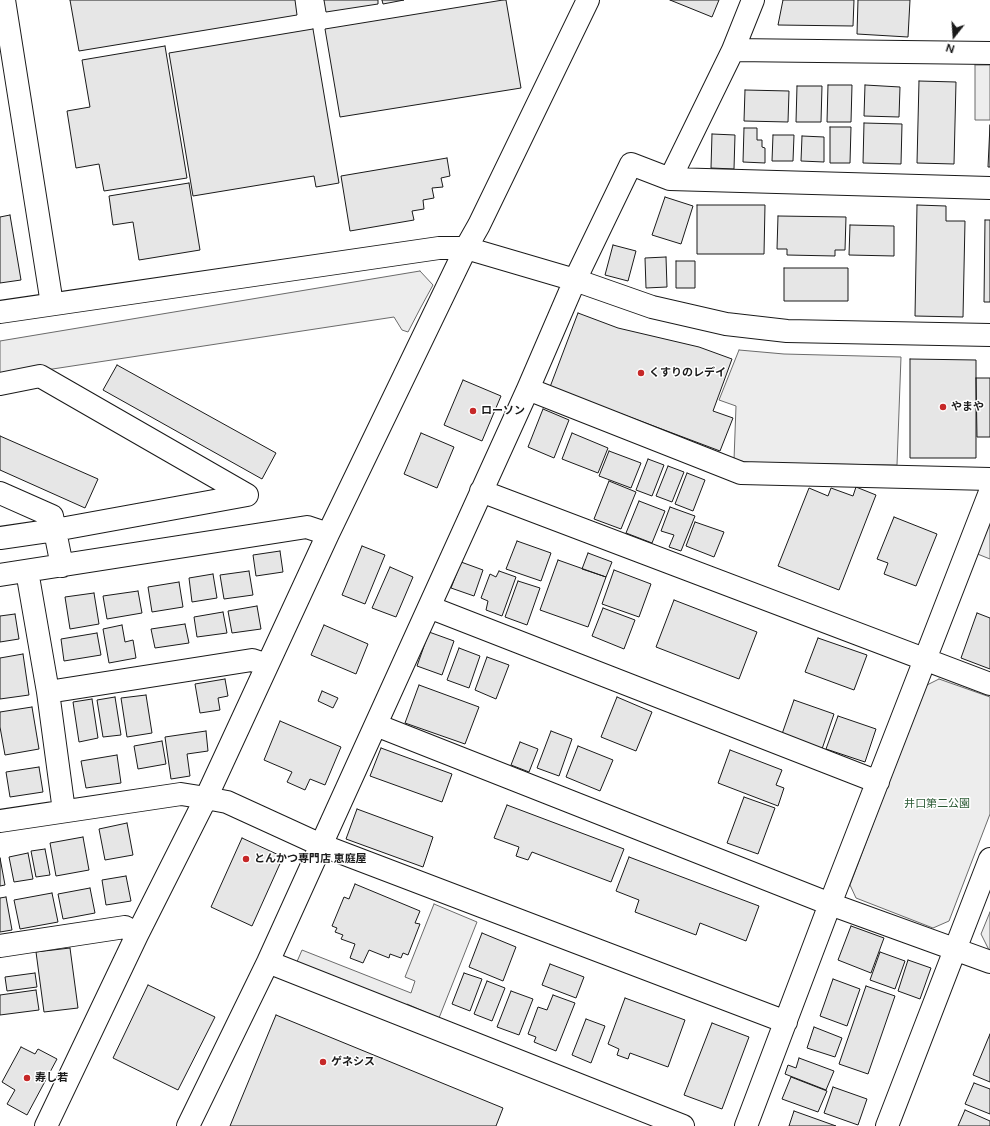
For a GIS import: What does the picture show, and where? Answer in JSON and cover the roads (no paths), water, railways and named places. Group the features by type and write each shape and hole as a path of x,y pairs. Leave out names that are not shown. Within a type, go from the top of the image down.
{"street":[{"path":"4,0 52,304"},
{"path":"46,1126 137,935 206,798 328,534 588,0"},
{"path":"670,179 733,50 753,0"},
{"path":"733,50 990,54"},
{"path":"188,1126 268,962 322,845 528,389 575,280 631,164 670,179 990,188"},
{"path":"0,312 439,248 466,248 575,280 652,306 726,324 787,331 990,335"},
{"path":"0,384 40,376 246,495 55,530 0,538"},
{"path":"528,389 741,473 990,479"},
{"path":"481,491 990,684"},
{"path":"746,1126 830,904 990,492"},
{"path":"0,493 52,516 62,566"},
{"path":"0,575 307,527 328,534"},
{"path":"27,571 48,692 64,812"},
{"path":"429,607 878,782"},
{"path":"48,692 252,660 267,665"},
{"path":"376,725 830,904 990,962"},
{"path":"0,821 181,794 227,802 322,845 786,1022"},
{"path":"887,1126 990,860"},
{"path":"0,946 125,927 137,935"},
{"path":"268,962 683,1126"}],"place":[{"name":"くすりのレデイ","path":"641,373"},
{"name":"やまや","path":"943,407"},
{"name":"ローソン","path":"473,411"},
{"name":"とんかつ専門店 恵庭屋","path":"246,859"},
{"name":"ゲネシス","path":"323,1062"},
{"name":"寿し若","path":"27,1078"}],"park label":[{"name":"井口第二公園","path":"937,804"}]}
